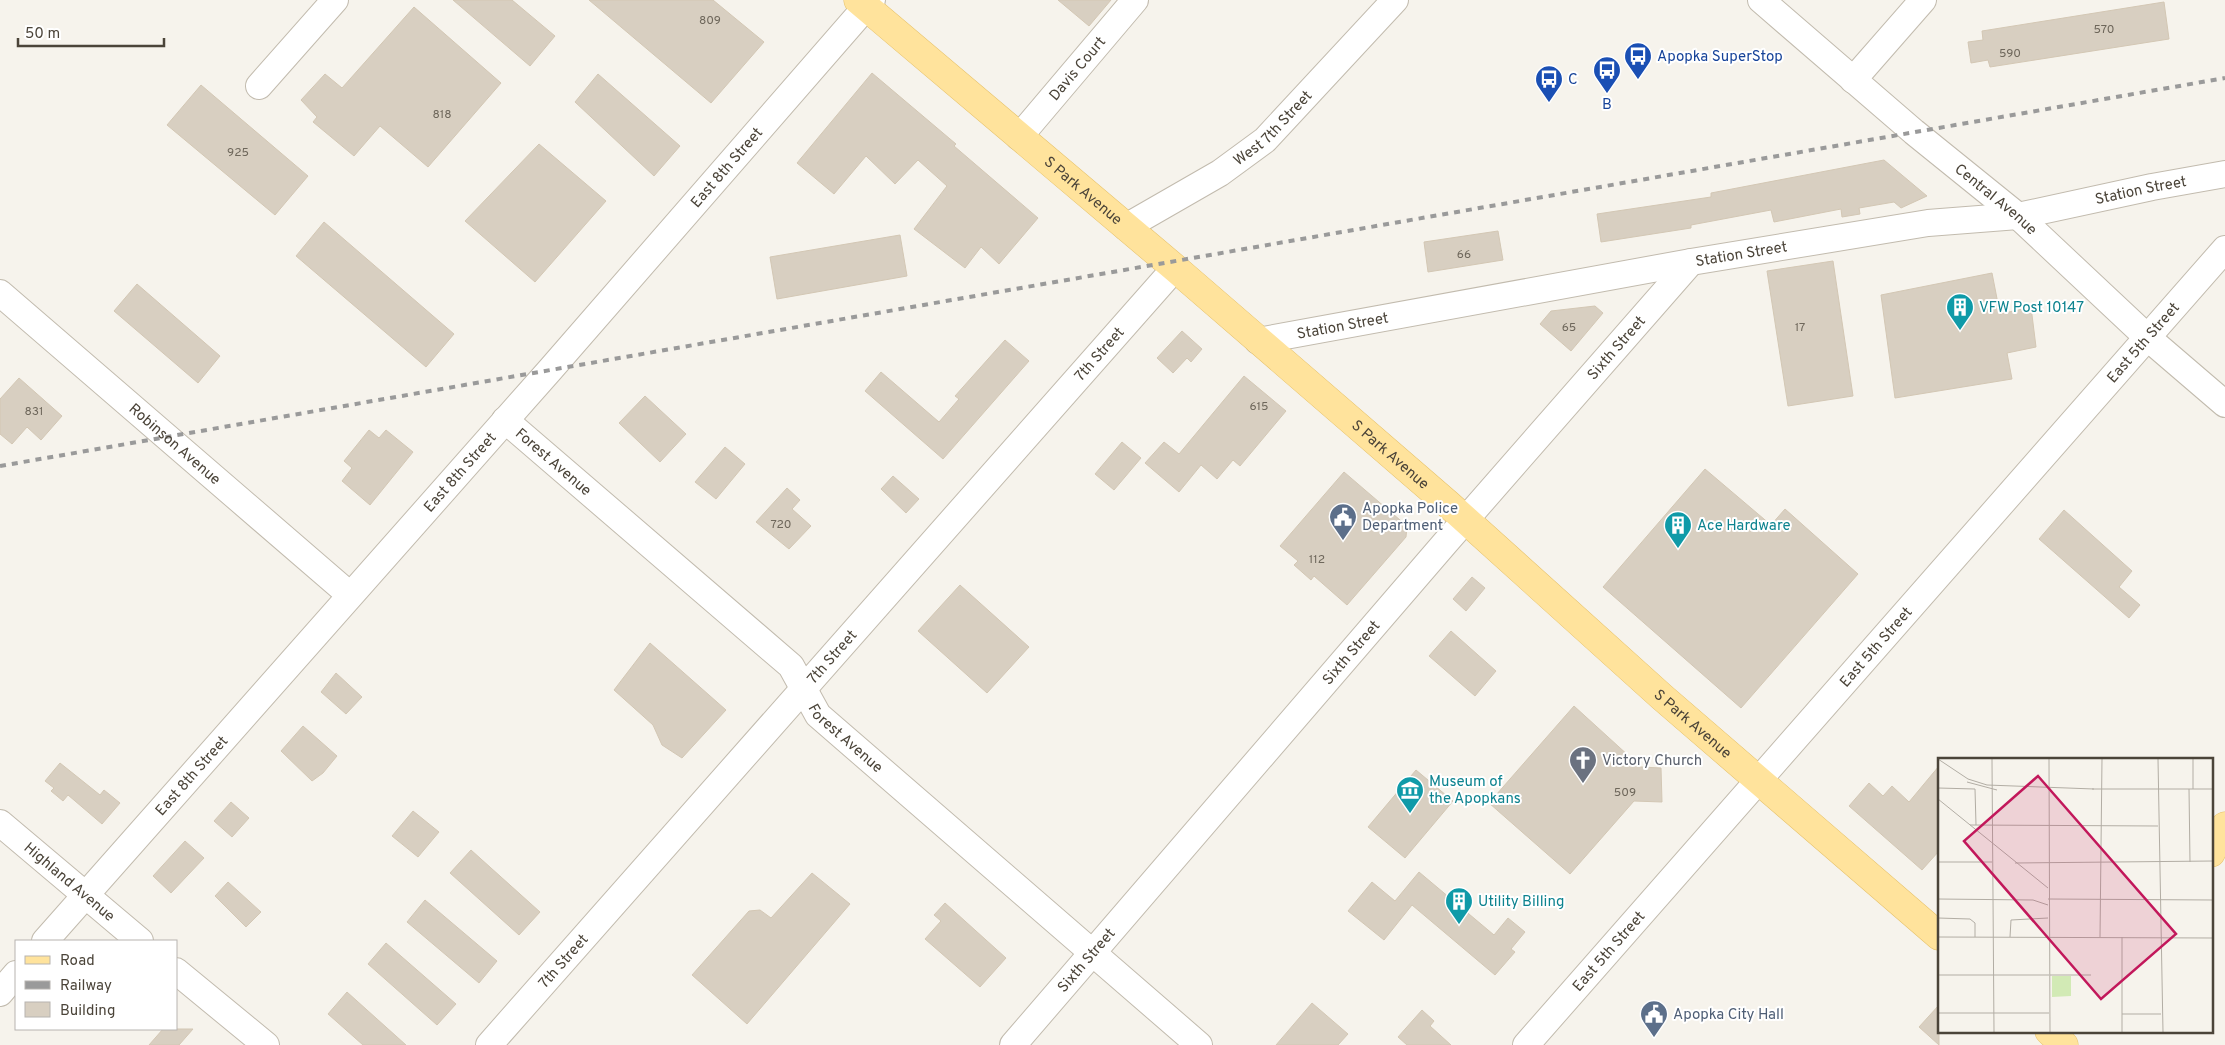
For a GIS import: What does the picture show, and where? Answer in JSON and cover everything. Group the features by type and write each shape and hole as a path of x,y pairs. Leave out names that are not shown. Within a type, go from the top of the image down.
{"main road":[{"name":"S Park Avenue","path":"865,2 1019,137 1175,268 1466,520 1759,781 1938,935"},
{"path":"2212,851 2225,826"},
{"path":"2212,869 2225,861"}],"street":[{"path":"259,86 335,0"},
{"name":"Davis Court","path":"1019,137 1135,0"},
{"name":"West 7th Street","path":"1126,227 1220,173 1264,140 1395,0"},
{"name":"Central Avenue","path":"1761,0 1853,80 2018,216 2148,338 2225,404"},
{"path":"1853,80 1923,0"},
{"name":"East 8th Street","path":"46,940 505,420 865,2"},
{"name":"Station Street","path":"1258,341 1691,262 1928,223 2018,216 2152,187 2225,174"},
{"name":"East 5th Street","path":"1526,1045 2225,249"},
{"name":"Sixth Street","path":"1013,1045 1691,262"},
{"name":"7th Street","path":"489,1045 803,687 1175,268"},
{"name":"Robinson Avenue","path":"0,293 350,595"},
{"name":"Forest Avenue","path":"505,420 790,666 818,715 1198,1045"},
{"name":"Highland Avenue","path":"0,823 139,940"},
{"path":"178,973 266,1045"},
{"path":"0,993 15,975"}],"building":[{"path":"453,0 512,0 555,36 530,66"},
{"path":"589,0 713,0 764,42 711,103"},
{"path":"1058,0 1111,0 1089,26"},
{"path":"2164,2 2169,39 1990,67 1988,60 1971,63 1968,42 1983,40 1982,31"},
{"path":"414,7 501,83 428,167 380,126 354,156 313,122 317,117 301,100 325,74 342,88"},
{"path":"872,73 956,144 954,146 1038,218 999,264 981,247 965,268 914,229 947,186 918,160 895,184 866,156 834,194 797,163"},
{"path":"598,74 680,146 654,176 575,102"},
{"path":"201,85 308,176 275,215 167,125"},
{"path":"539,144 606,201 535,282 465,221"},
{"path":"1884,160 1927,196 1901,208 1894,202 1859,208 1860,214 1842,217 1841,209 1774,222 1771,210 1691,225 1691,228 1601,242 1597,214 1711,197 1711,193"},
{"path":"324,222 454,334 426,367 296,256"},
{"path":"1498,231 1503,260 1428,272 1424,242"},
{"path":"900,235 907,276 777,299 770,257"},
{"path":"1833,261 1853,396 1788,406 1767,271"},
{"name":"VFW Post 10147","path":"1992,273 2000,314 2031,307 2036,347 2007,353 2012,379 1895,398 1881,295"},
{"path":"137,284 220,356 198,383 114,311"},
{"path":"1595,306 1603,313 1571,351 1540,324 1551,311"},
{"path":"1182,331 1202,349 1191,362 1187,358 1173,373 1157,358"},
{"path":"1005,340 1029,361 943,459 865,391 881,372 939,422 959,399 955,396"},
{"path":"1244,376 1286,411 1240,466 1233,460 1217,479 1201,465 1179,492 1145,463 1164,442 1179,454"},
{"path":"19,378 62,416 41,440 27,427 12,444 0,434 0,399"},
{"path":"645,396 686,434 660,462 619,423"},
{"path":"369,430 379,438 386,430 413,452 370,505 342,481 352,468 344,461"},
{"path":"1122,442 1141,458 1114,490 1095,474"},
{"path":"725,447 745,464 716,499 695,482"},
{"path":"1705,469 1771,525 1785,509 1858,574 1741,708 1603,587"},
{"name":"Apopka Police Department","path":"1344,472 1407,526 1406,537 1347,605 1314,576 1311,580 1294,565 1298,561 1280,546"},
{"path":"893,476 919,499 906,513 881,489"},
{"path":"787,488 800,500 792,509 811,526 789,549 756,522"},
{"path":"2064,510 2132,571 2119,587 2140,605 2129,618 2039,539"},
{"path":"1472,577 1485,588 1466,611 1453,599"},
{"path":"960,585 1029,647 987,693 918,631"},
{"path":"1451,631 1496,671 1475,696 1429,656"},
{"path":"650,643 726,710 682,758 662,745 653,725 614,690"},
{"path":"336,673 362,697 346,714 321,692"},
{"name":"Victory Church","path":"1574,706 1641,767 1661,768 1662,802 1634,801 1570,874 1489,803"},
{"path":"303,726 337,756 323,773 312,781 281,751"},
{"path":"60,763 100,795 104,790 120,803 102,824 68,795 63,801 51,791 54,788 45,781"},
{"path":"1938,767 1938,852 1922,870 1849,806 1869,783 1883,796 1892,786 1909,802"},
{"name":"Museum of the Apopkans","path":"1416,770 1453,801 1405,858 1368,827"},
{"path":"231,802 249,818 232,837 214,821"},
{"path":"413,811 439,832 418,857 392,836"},
{"path":"185,841 204,858 171,893 153,876"},
{"path":"471,850 540,912 519,935 450,873"},
{"name":"Utility Billing","path":"1419,872 1494,935 1508,918 1525,932 1511,949 1515,952 1495,975 1412,905 1384,940 1348,911 1372,882 1395,901"},
{"path":"812,873 850,904 747,1024 692,975 749,911 760,910 771,918"},
{"path":"228,882 261,912 246,927 215,896"},
{"path":"425,900 497,961 479,983 407,922"},
{"path":"945,903 1006,958 980,987 925,939 941,921 934,915"},
{"path":"386,943 456,1004 437,1025 368,964"},
{"path":"347,992 406,1045 363,1045 328,1014"},
{"path":"1312,1003 1348,1034 1338,1045 1276,1045"},
{"path":"1938,1006 1939,1045 1919,1027"},
{"path":"1422,1010 1434,1021 1430,1026 1451,1045 1407,1045 1398,1037"},
{"path":"193,1029 179,1045 149,1045 162,1030"}],"railway":[{"path":"0,466 2225,78"}],"place":[{"name":"Apopka SuperStop","path":"1638,80"},
{"name":"B","path":"1607,94"},
{"name":"C","path":"1549,103"},
{"name":"VFW Post 10147","path":"1960,331"},
{"name":"Apopka Police Department","path":"1343,541"},
{"name":"Ace Hardware","path":"1678,549"},
{"name":"Victory Church","path":"1583,784"},
{"name":"Museum of the Apopkans","path":"1410,814"},
{"name":"Utility Billing","path":"1459,925"},
{"name":"Apopka City Hall","path":"1654,1038"}]}
